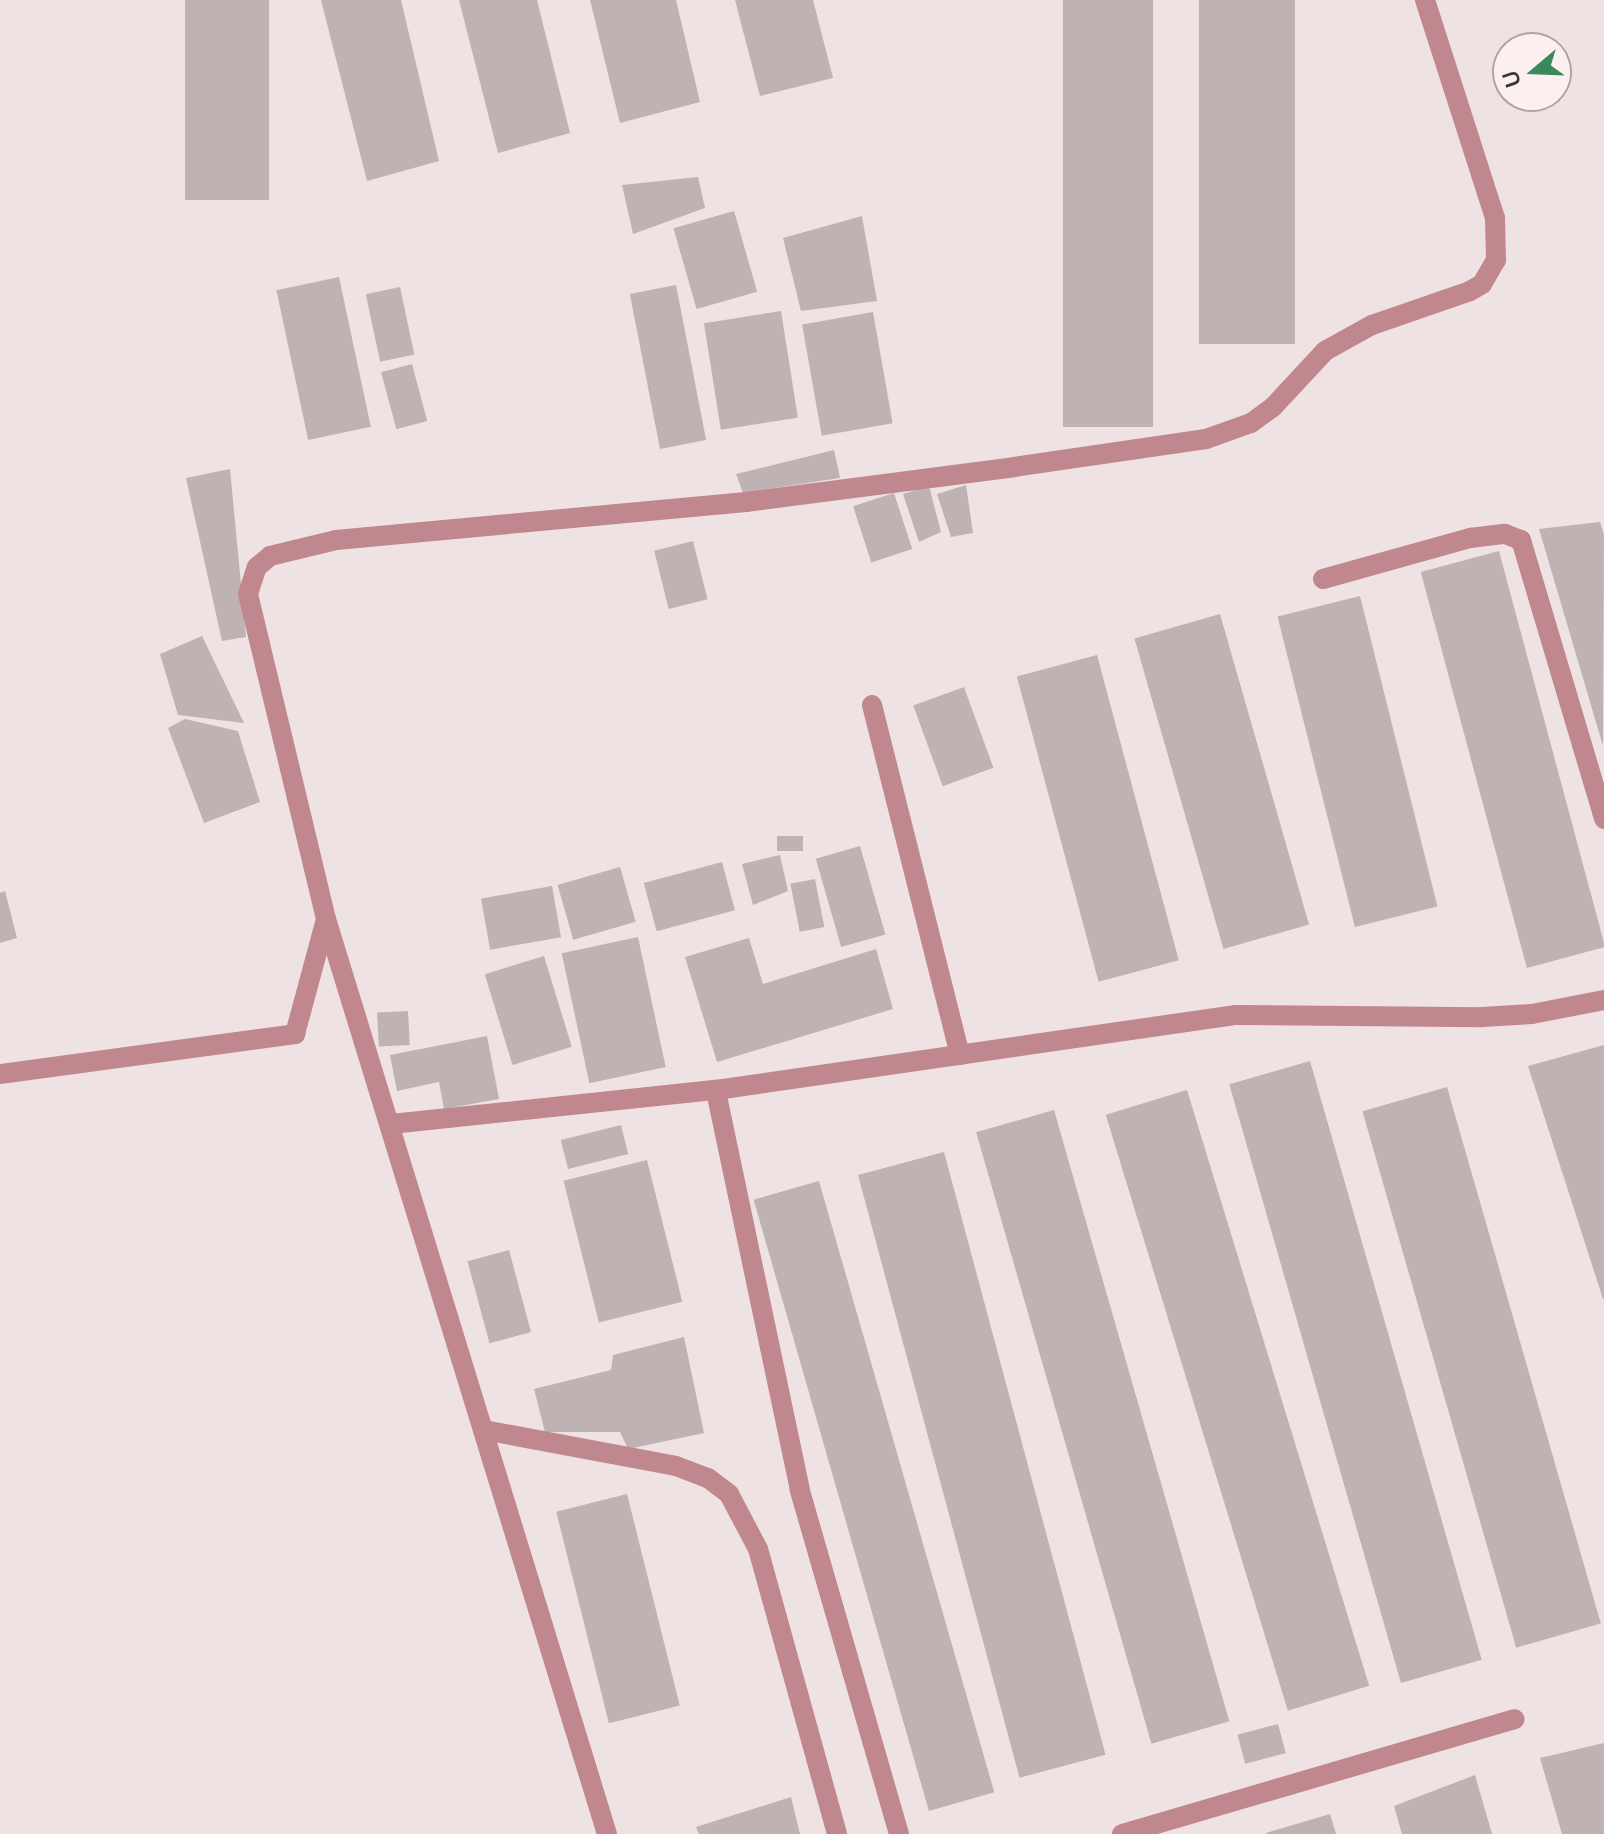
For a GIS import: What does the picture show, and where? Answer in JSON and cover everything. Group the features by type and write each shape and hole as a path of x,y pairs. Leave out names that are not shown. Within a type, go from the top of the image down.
{"street":[{"path":"607,1834 326,919 248,594 264,562 295,547 336,540 762,500 1206,439 1251,423 1325,351 1372,325 1470,291 1491,274 1498,241 1495,218 1425,0"},
{"path":"1323,579 1470,538 1505,534 1521,540 1604,819"},
{"path":"872,705 960,1055"},
{"path":"0,1074 295,1034 326,919"},
{"path":"391,1124 716,1090 1235,1015 1482,1017 1532,1014 1604,1000"},
{"path":"716,1090 800,1490 899,1834"},
{"path":"484,1430 676,1466 708,1478 729,1494 758,1549 837,1834"},
{"path":"1122,1834 1515,1719"}],"building":[{"path":"185,0 269,0 269,200 185,200"},
{"path":"321,0 401,0 439,161 367,181"},
{"path":"459,0 537,0 570,133 498,153"},
{"path":"590,0 676,0 700,102 620,123"},
{"path":"735,0 813,0 833,78 760,96"},
{"path":"1063,0 1153,0 1153,427 1063,427"},
{"path":"1199,0 1295,0 1295,344 1199,344"},
{"path":"698,177 705,208 633,234 622,185"},
{"path":"734,211 757,292 697,309 673,228"},
{"path":"862,216 877,301 801,311 783,238"},
{"path":"339,277 371,427 308,440 276,290"},
{"path":"676,285 706,440 660,449 630,294"},
{"path":"400,287 414,354 380,362 366,294"},
{"path":"781,311 798,418 721,430 704,323"},
{"path":"873,312 893,423 822,436 802,325"},
{"path":"412,364 427,421 396,429 381,372"},
{"path":"834,450 840,478 743,493 736,474"},
{"path":"230,469 246,637 222,641 186,478"},
{"path":"966,485 973,533 951,537 937,494"},
{"path":"929,486 941,532 919,542 903,494"},
{"path":"894,493 912,549 871,562 853,506"},
{"path":"1600,522 1604,535 1603,746 1539,529"},
{"path":"693,541 708,599 669,609 654,551"},
{"path":"1499,551 1604,943 1604,947 1527,968 1421,572"},
{"path":"1360,596 1437,906 1355,927 1278,617"},
{"path":"1220,614 1309,924 1223,949 1134,639"},
{"path":"202,636 244,723 178,715 160,654"},
{"path":"1097,655 1179,960 1099,982 1017,676"},
{"path":"964,687 993,768 943,786 913,705"},
{"path":"185,719 238,731 260,802 204,823 168,728"},
{"path":"777,836 803,836 803,851 777,851"},
{"path":"860,846 885,934 841,947 816,859"},
{"path":"780,855 788,891 753,905 742,864"},
{"path":"722,862 735,910 657,931 644,883"},
{"path":"620,867 636,922 573,940 558,885"},
{"path":"815,879 824,927 800,932 790,884"},
{"path":"552,886 561,937 490,950 481,899"},
{"path":"5,891 17,938 0,943 0,893"},
{"path":"638,937 666,1067 589,1083 562,953"},
{"path":"749,938 763,984 876,949 893,1009 717,1062 685,957"},
{"path":"544,956 572,1047 512,1065 485,974"},
{"path":"408,1011 410,1045 379,1047 377,1013"},
{"path":"487,1036 499,1099 444,1109 439,1082 397,1091 390,1055"},
{"path":"1604,1045 1604,1299 1603,1299 1528,1066"},
{"path":"1310,1061 1482,1660 1401,1683 1229,1084"},
{"path":"1447,1087 1601,1623 1516,1648 1362,1111"},
{"path":"1187,1090 1369,1686 1288,1711 1106,1115"},
{"path":"1054,1110 1229,1721 1151,1744 976,1132"},
{"path":"621,1125 628,1154 568,1169 561,1140"},
{"path":"944,1152 1106,1755 1020,1778 858,1175"},
{"path":"647,1160 682,1302 599,1322 564,1181"},
{"path":"819,1181 994,1792 929,1811 754,1200"},
{"path":"509,1250 531,1332 489,1343 467,1261"},
{"path":"684,1337 704,1433 628,1449 620,1432 545,1432 534,1389 611,1370 613,1355"},
{"path":"627,1494 680,1706 609,1723 556,1512"},
{"path":"1278,1724 1286,1753 1245,1764 1237,1735"},
{"path":"1604,1743 1604,1834 1562,1834 1540,1758"},
{"path":"1475,1775 1492,1834 1402,1834 1394,1806"},
{"path":"791,1797 800,1834 699,1834 696,1827"},
{"path":"1330,1814 1336,1834 1266,1833"}]}
